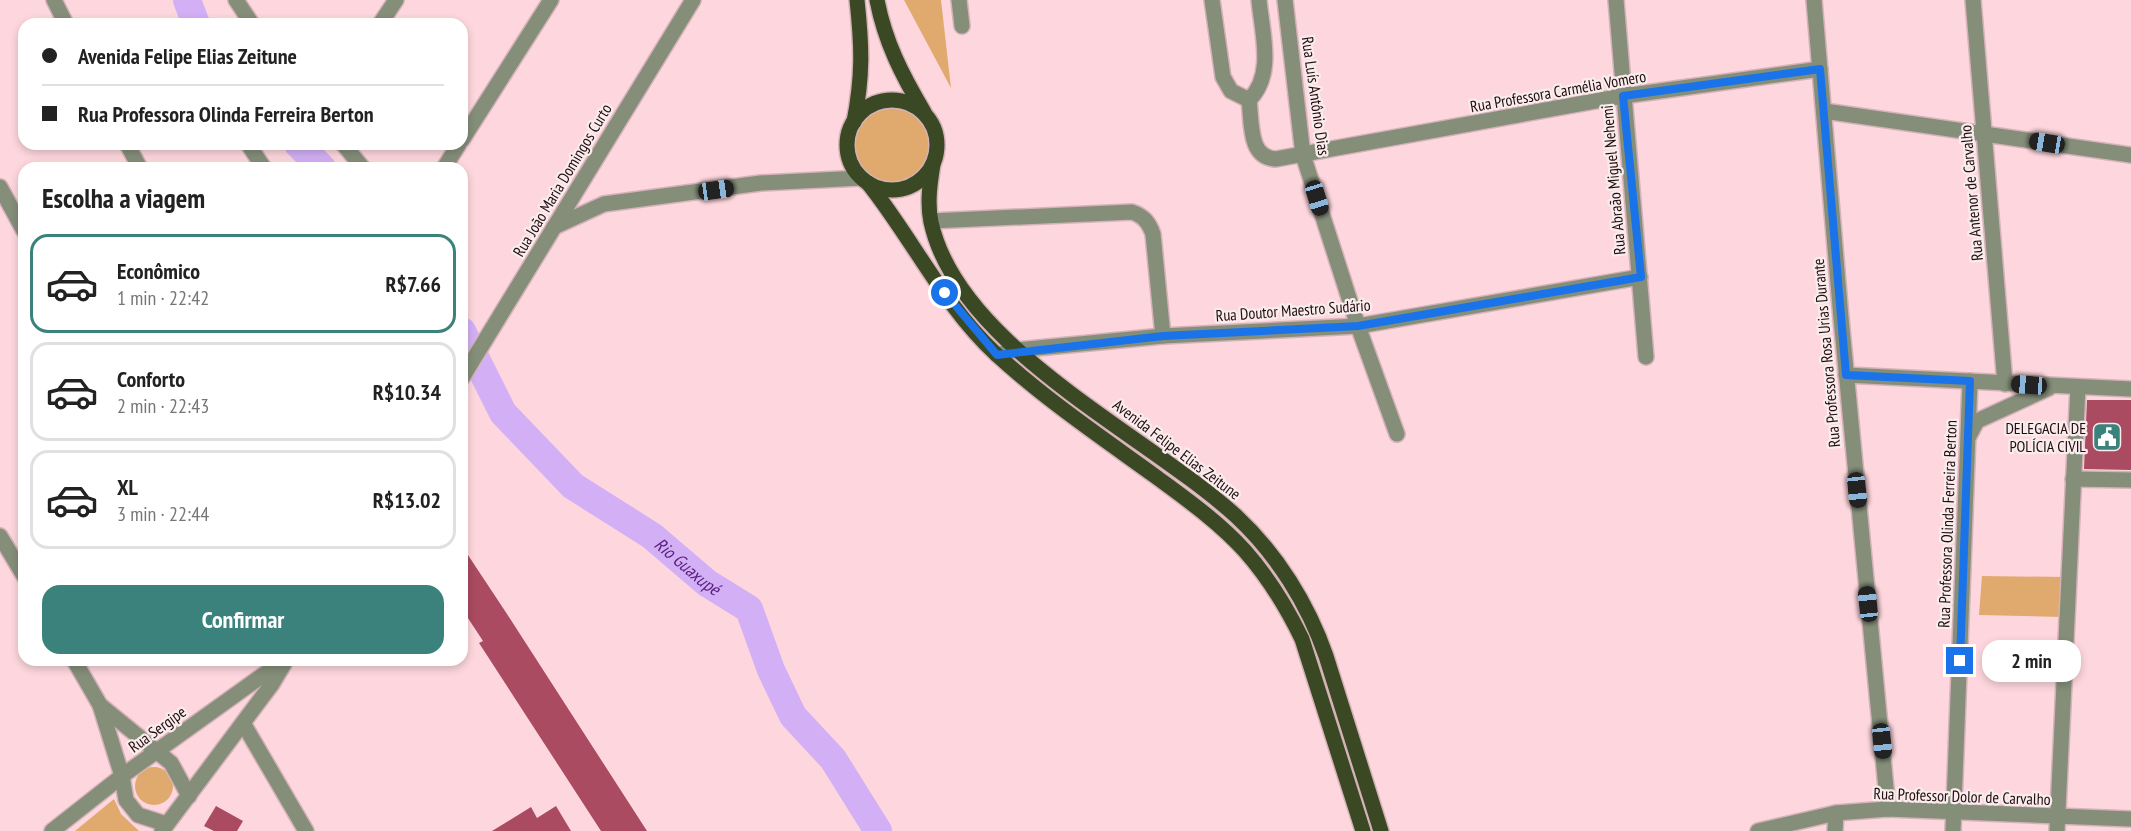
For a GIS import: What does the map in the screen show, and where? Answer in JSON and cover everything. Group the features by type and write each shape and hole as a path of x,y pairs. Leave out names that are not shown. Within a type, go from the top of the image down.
{"main road":[{"path":"857,0 863,60 847,152 864,181 888,209 945,293 997,355 1098,435 1207,516 1245,551 1263,573 1290,613 1302,639 1363,831"},
{"path":"864,181 886,190 905,188 922,179 933,164 936,136 894,59 882,25 877,0"},
{"path":"854,122 869,107 890,101 910,105 927,117"},
{"name":"Avenida Felipe Elias Zeitune","path":"933,164 929,191 931,220 940,249 962,288 996,331 1016,350 1207,492 1238,518 1268,553 1301,599 1316,628 1381,831"}],"street":[{"path":"54,0 63,18"},
{"path":"384,18 396,0"},
{"path":"468,131 551,0"},
{"name":"Rua João Maria Domingos Curto","path":"468,368 693,0"},
{"path":"959,0 962,26"},
{"path":"1212,0 1223,77 1232,91 1249,100 1259,91 1265,75 1259,0"},
{"name":"Rua Luís Antônio Dias","path":"1285,0 1303,155 1358,326 1397,434"},
{"name":"Rua Abraão Miguel Nehemi","path":"1616,0 1646,357"},
{"name":"Rua Professora Rosa Urias Durante","path":"1814,0 1846,375 1888,809"},
{"name":"Rua Antenor de Carvalho","path":"1973,0 2005,384"},
{"path":"241,3 249,18"},
{"name":"Rua Professora Carmélia Vomero","path":"1249,100 1258,154 1276,159 1623,96 1820,69"},
{"path":"1824,111 2131,155"},
{"path":"348,150 358,162"},
{"path":"554,227 604,204 761,183 864,181"},
{"path":"0,187 18,220"},
{"path":"578,187 604,204"},
{"path":"931,220 1132,212 1139,215 1149,224 1153,234 1163,336"},
{"name":"Rua Doutor Maestro Sudário","path":"997,355 1016,350 1163,336 1358,326 1641,277"},
{"path":"1846,375 2052,387 2131,389"},
{"name":"Rua Professora Olinda Ferreira Berton","path":"1953,831 1970,381"},
{"path":"1969,436 1977,421 2052,387"},
{"path":"2058,824 2078,387"},
{"path":"2073,478 2131,480"},
{"path":"0,536 18,566"},
{"path":"77,666 100,705 122,776 126,800 138,815 164,828 243,723 269,679 280,666"},
{"path":"261,666 269,679"},
{"name":"Rua Sergipe","path":"52,831 122,776 269,679"},
{"path":"100,705 158,751 178,773 189,796"},
{"path":"243,723 306,831"},
{"name":"Rua Professor Dolor de Carvalho","path":"1758,831 1836,813 1888,809 2058,824 2131,819"},
{"path":"1835,831 1836,813"}],"shaded area":[{"path":"904,0 941,0 951,88"},
{"path":"885,108 899,108 913,114 923,124 929,138 927,159 913,176 899,182 885,182 871,176 861,166 855,152 855,138 861,124 871,114"},
{"path":"1982,576 2065,577 2062,617 1979,615"},
{"path":"154,767 167,773 173,786 167,799 154,805 141,799 135,786 141,773"},
{"path":"114,799 121,814 139,831 75,831"}],"building":[{"name":"DELEGACIA DE POLÍCIA CIVIL","path":"2087,400 2131,400 2131,470 2084,469"},
{"path":"468,555 647,831 601,831 479,643 483,641 468,618"},
{"path":"216,806 243,821 237,831 214,831 204,826"},
{"path":"556,806 571,831 492,831 531,807 537,818"}],"waterway":[{"name":"Rio Guaxupé","path":"187,0 194,18"},
{"name":"Rio Guaxupé","path":"304,150 316,162"},
{"name":"Rio Guaxupé","path":"468,343 503,413 573,486 652,536 707,583 749,609 771,670 793,716 833,759 878,831"}],"place":[{"name":"DELEGACIA DE POLÍCIA CIVIL","path":"2107,437"}],"route":[{"path":"945,293 997,355 1016,350 1163,336 1358,326 1641,277 1623,96 1820,69 1846,375 1970,381 1960,661"}]}
